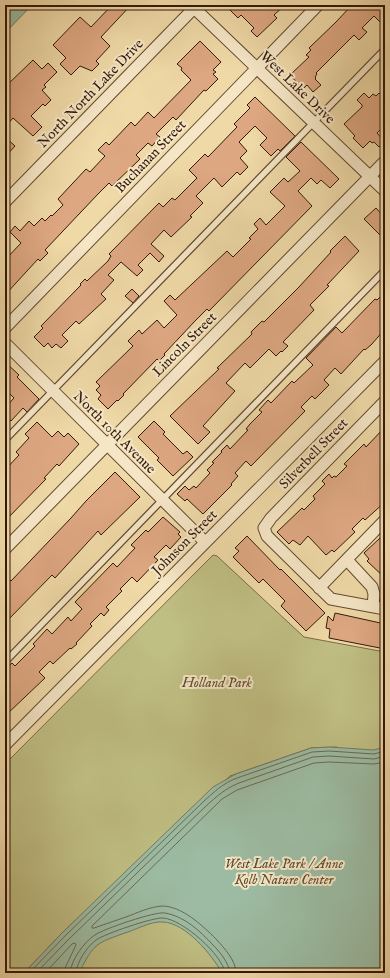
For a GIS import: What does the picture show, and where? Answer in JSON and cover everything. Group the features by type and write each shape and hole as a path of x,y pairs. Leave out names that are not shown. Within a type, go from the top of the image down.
{"street":[{"name":"Buchanan Street","path":"5,328 318,5"},
{"name":"West Lake Drive","path":"194,6 256,68 385,191"},
{"name":"North North Lake Drive","path":"5,202 194,6"},
{"name":"Lincoln Street","path":"5,549 106,444 385,162"},
{"name":"North 10th Avenue","path":"5,344 205,542"},
{"name":"Johnson Street","path":"5,745 385,361"},
{"name":"Silverbell Street","path":"319,588 267,536 264,528 271,518 385,401"},
{"path":"385,520 319,588 331,600 385,609"},
{"path":"347,560 372,587 374,594 374,607"}],"lane":[{"path":"5,440 385,49"},
{"path":"5,662 385,270"}],"green space":[{"name":"Holland Park","path":"213,555 217,556 304,637 385,652 385,973 34,973 337,747 311,748 230,776 62,933 24,973 5,973 5,764"}],"water":[{"path":"5,5 32,5 5,33"},
{"name":"West Lake Park / Anne Kolb Nature Center","path":"329,747 374,750 385,747 385,973 222,973 205,949 189,934 172,924 159,922 146,925 97,945 88,955 79,973 24,973 62,933 213,787 236,774 311,748"}],"building":[{"path":"112,5 131,5 101,37 110,46 96,61 99,64 92,71 80,66 71,75 60,64 66,58 53,45 80,17 91,27"},
{"path":"225,5 285,5 274,15 277,18 257,37 251,31 254,28 241,15 238,18"},
{"path":"357,5 380,5 385,10 385,27 374,16 362,28 367,32 359,40 354,35 316,73 315,79 321,85 313,92 307,85 303,89 290,75 309,57 306,55 311,50 309,48 350,7 352,10"},
{"path":"200,41 221,62 213,70 216,72 213,74 218,79 206,91 204,90 176,120 173,117 156,134 160,137 152,146 148,143 136,155 140,159 112,186 109,183 98,194 45,250 48,253 40,261 38,259 5,295 5,260 21,243 10,232 15,226 20,231 29,221 34,226 42,218 45,221 51,215 52,216 63,205 58,199 86,169 90,172 105,156 98,150 106,142 109,145 131,122 135,126 148,112 154,118 191,80 177,64"},
{"path":"33,60 42,69 48,63 57,72 44,85 46,87 42,90 51,100 45,106 43,104 31,116 42,127 33,136 13,118 5,127 5,87"},
{"path":"364,93 369,98 373,94 376,96 379,93 385,99 385,125 377,133 385,142 379,147 374,142 372,143 370,141 363,148 353,138 355,136 344,124 362,107 357,100"},
{"path":"255,97 295,136 280,151 278,149 271,156 260,145 267,138 255,126 239,142 247,151 240,158 248,167 240,175 237,172 222,187 214,178 196,196 203,203 190,216 192,217 171,237 164,230 151,244 164,256 159,262 150,253 138,265 143,270 137,276 121,262 108,275 114,280 101,294 106,299 79,324 76,321 62,335 68,341 61,348 56,344 52,348 48,343 44,347 34,337 43,328 41,326 85,279 87,281 108,261 111,256 109,254 159,203 163,207 172,198 175,200 197,178 189,170 205,154 208,157 237,127 234,124 250,108 247,105"},
{"path":"5,137 15,146 5,157"},
{"path":"301,142 339,179 330,188 321,180 317,184 311,178 298,191 312,206 209,311 207,309 195,321 159,361 157,359 123,394 124,395 108,409 98,399 101,395 96,390 100,386 96,382 133,346 128,341 139,330 142,334 157,320 164,328 177,315 164,301 170,295 175,300 227,251 233,257 251,239 249,238 258,229 254,224 260,218 266,225 285,206 270,192 284,178 288,182 300,171 286,157"},
{"path":"376,208 385,218 385,230 380,235 364,219"},
{"path":"345,236 359,251 327,285 329,286 310,305 314,310 283,342 288,346 282,352 281,351 276,356 269,349 250,368 245,363 226,383 235,391 203,426 210,432 198,444 170,416 219,369 217,368 252,334 251,332 262,321 264,322 299,287"},
{"path":"132,289 139,296 133,303 125,296"},
{"path":"385,292 385,329 341,374 335,368 324,380 329,385 315,399 312,396 301,407 305,411 251,466 246,461 235,473 238,476 231,484 232,485 203,514 187,499 185,501 177,494 185,486 189,490 194,486 196,488 210,473 207,470 214,463 212,462 222,452 221,451 227,445 230,449 248,430 246,429 262,412 259,410 268,400 271,403 292,381 294,383 313,365 306,358 336,327 342,333 375,299 377,300"},
{"path":"5,362 19,375 17,377 39,399 27,412 23,408 11,421 5,415 5,408 14,398 5,389"},
{"path":"154,421 165,432 163,434 183,454 187,451 193,457 173,476 157,460 159,458 138,437"},
{"path":"37,422 52,437 58,431 64,437 68,433 79,444 59,466 57,464 44,478 46,479 5,521 5,470 19,455 16,452 29,438 25,434"},
{"path":"385,427 385,446 381,449 385,453 385,459 381,462 385,466 385,502 365,520 363,518 352,529 355,532 334,552 332,550 326,555 308,536 300,545 293,540 289,544 277,532 302,508 304,510 315,499 313,496 325,484 322,481 329,474 332,478 334,476 336,477 347,466 344,464 364,444 366,447"},
{"path":"115,472 140,497 101,535 98,531 55,578 52,575 5,623 5,584 10,580 11,581"},
{"path":"163,517 180,532 178,534 181,537 170,549 166,545 154,557 158,560 137,582 132,577 120,589 122,591 106,607 109,610 104,616 101,613 90,624 92,626 76,643 77,644 71,649 70,648 53,664 50,661 39,672 45,678 5,716 5,669 12,663 15,666 35,646 33,644 47,629 52,634 68,617 71,621 82,609 75,602 113,563 117,567 135,548 131,545 146,530 148,532"},
{"path":"247,536 325,613 306,631 281,606 285,601 263,579 259,583 233,557 239,551 235,548"},
{"path":"380,538 385,544 385,578 367,561 369,559 364,553"},
{"path":"335,613 385,624 385,649 329,638 330,629 326,628 328,616 333,621"}]}
